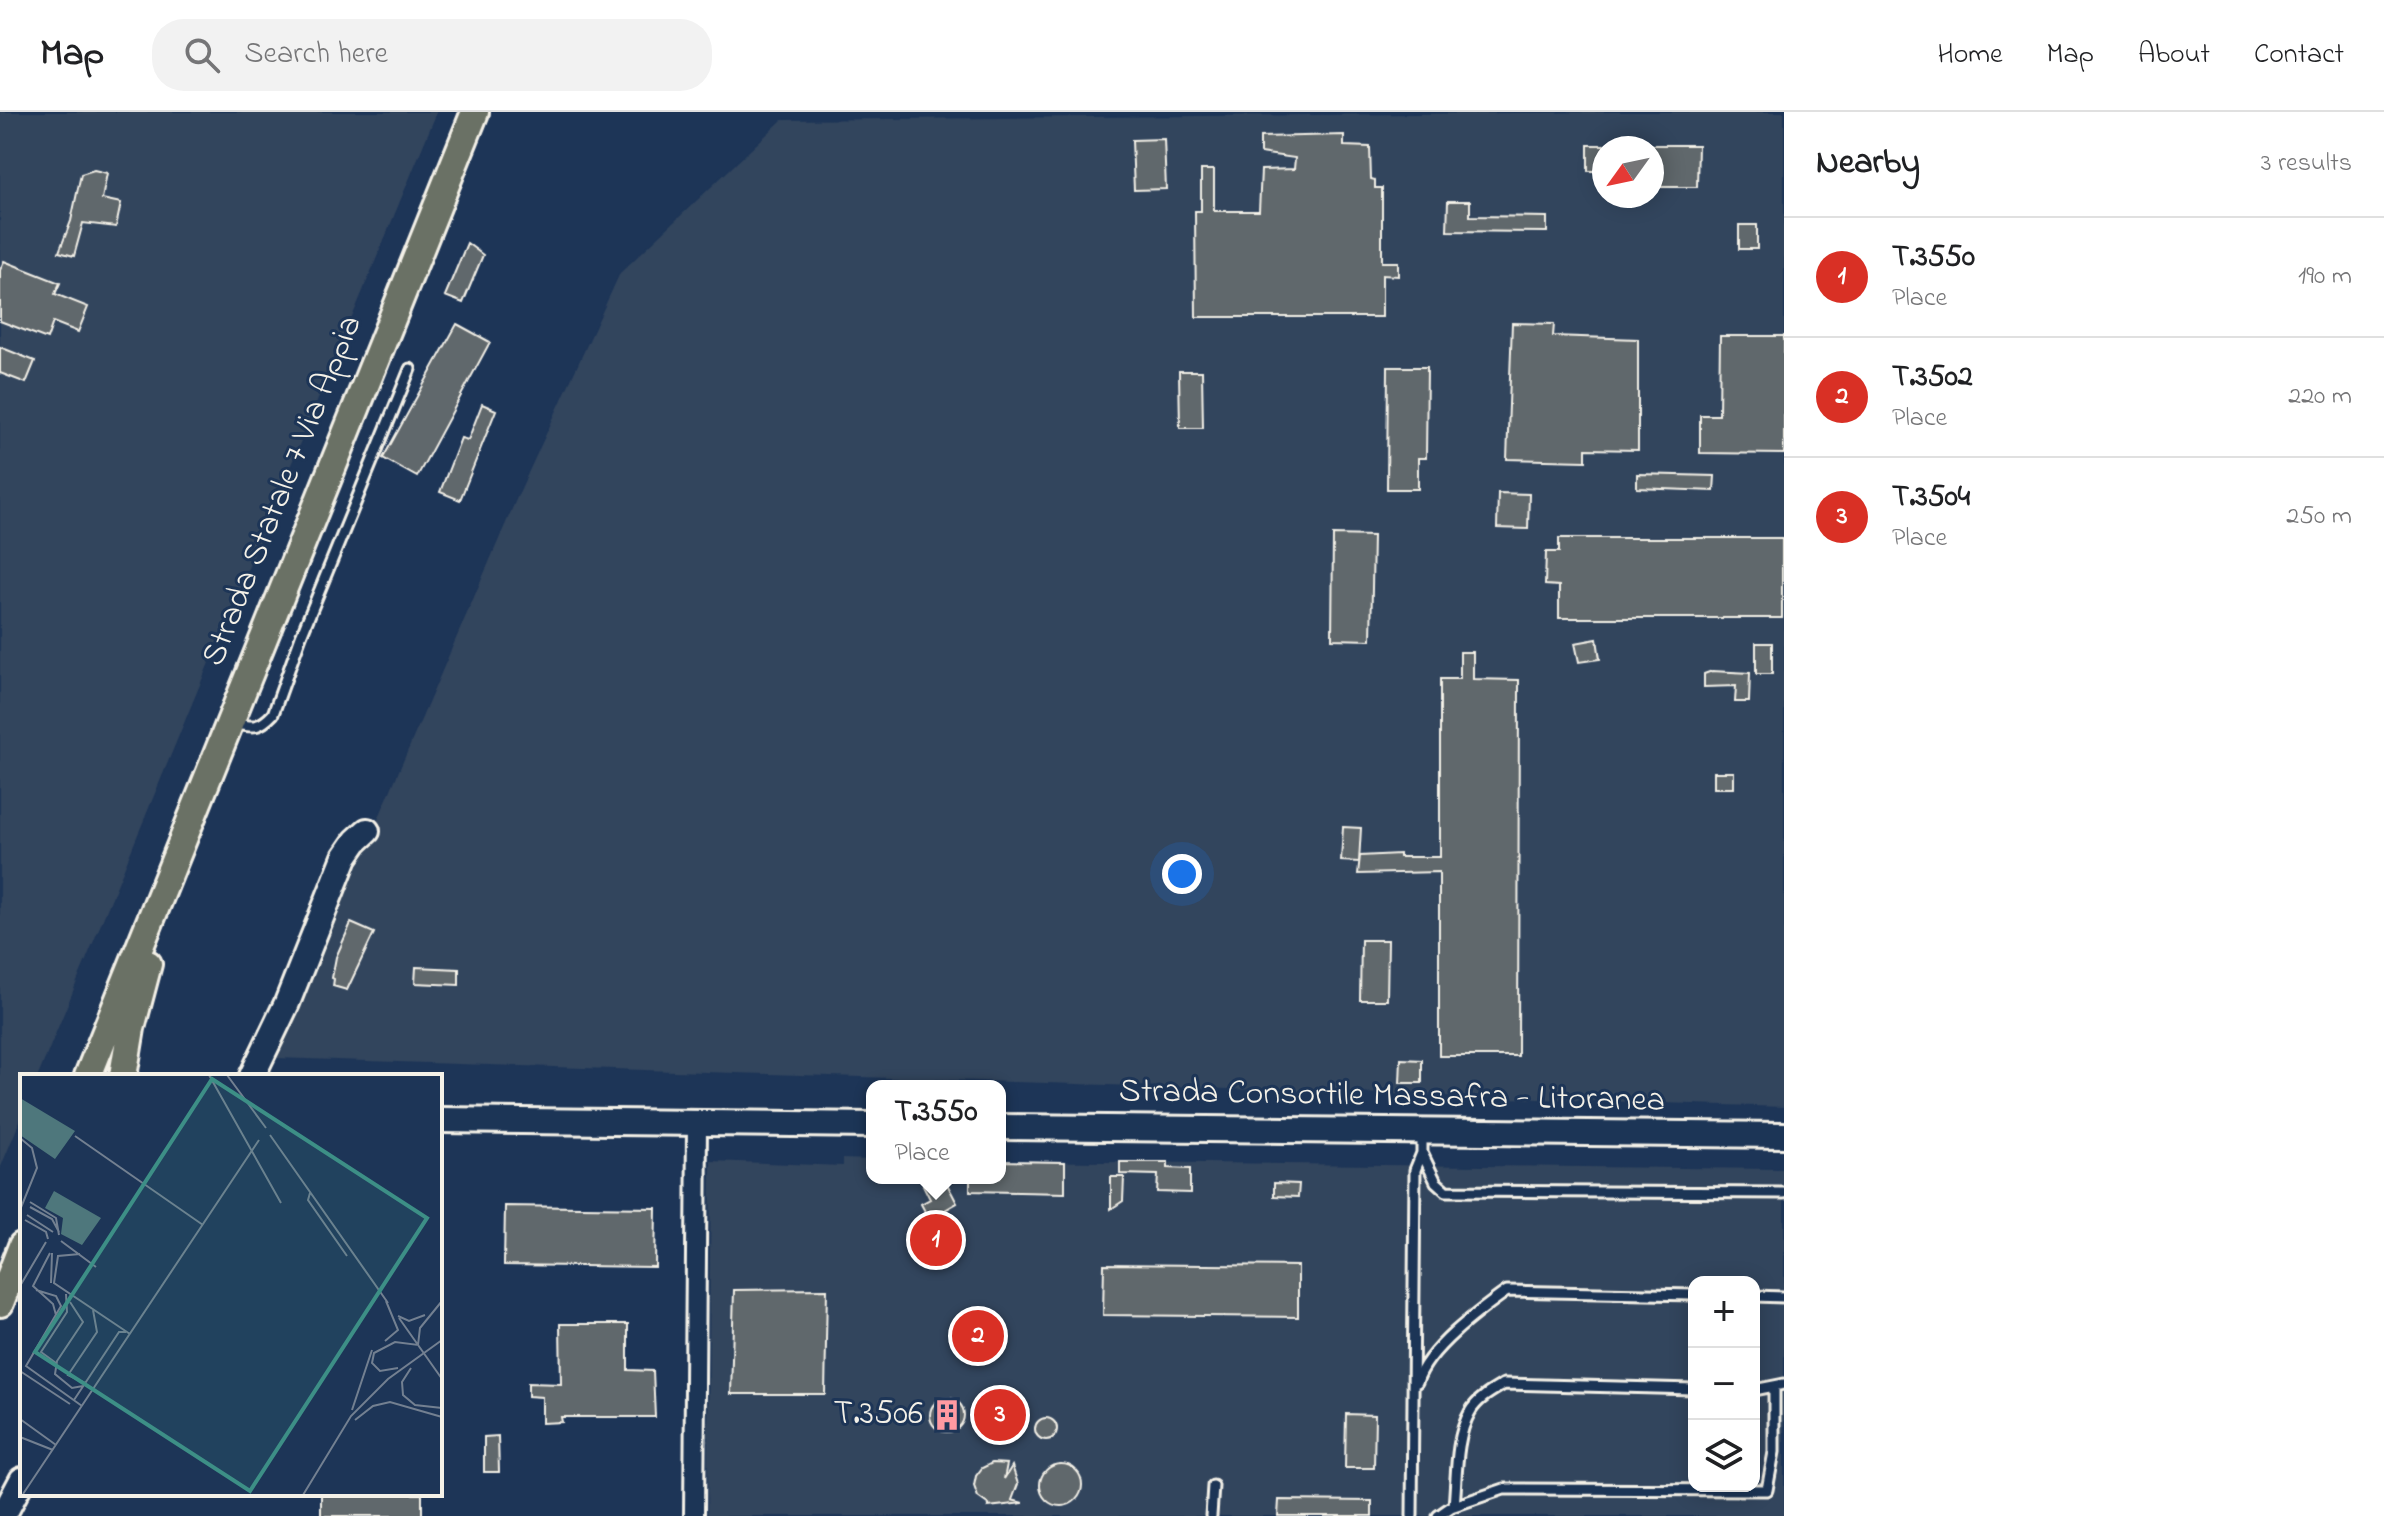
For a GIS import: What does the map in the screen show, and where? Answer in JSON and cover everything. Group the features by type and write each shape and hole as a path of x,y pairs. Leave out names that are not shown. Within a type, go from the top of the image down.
{"main road":[{"name":"Strada Statale 7 Via Appia","path":"89,1074 475,112"},
{"name":"Strada Statale 7 Via Appia","path":"123,1074 131,1028 153,947 160,897"},
{"path":"0,1303 16,1269"}],"street":[{"path":"253,1074 287,1003 345,857 367,831"},
{"path":"442,1120 866,1125"},
{"path":"694,1516 697,1123"},
{"name":"Strada Consortile Massafra - Litoranea","path":"1006,1127 1422,1142 1784,1135"},
{"path":"3,1516 20,1484"}],"lane":[{"path":"229,722 252,727 263,724 273,714 410,369"},
{"path":"1422,1142 1436,1182 1446,1191 1782,1195"},
{"path":"1412,1516 1415,1170 1422,1142"},
{"path":"1413,1395 1419,1373 1435,1354 1482,1309 1507,1291 1688,1295"},
{"path":"1760,1296 1784,1297"},
{"path":"1454,1506 1461,1435 1470,1410 1504,1384 1688,1389"},
{"path":"1438,1516 1454,1506 1504,1489 1767,1490 1774,1452 1779,1386"},
{"path":"1211,1516 1213,1486"}],"shaded area":[{"path":"0,112 437,112 39,1074 20,1074 20,1121 0,1169"},
{"path":"1784,112 1784,1107 275,1058 518,495 620,273 782,120"},
{"path":"843,1159 866,1160 866,1184 1006,1184 1006,1161 1784,1169 1784,1516 707,1516 711,1161 843,1166"}],"building":[{"path":"1344,135 1344,146 1370,147 1371,179 1375,180 1375,188 1382,188 1382,262 1398,262 1398,276 1382,275 1382,317 1196,317 1195,211 1201,211 1201,170 1214,170 1214,211 1259,211 1261,170 1294,169 1295,158 1260,153 1260,137"},
{"path":"1164,139 1166,189 1134,190 1132,140"},
{"path":"1588,145 1592,145 1592,171 1588,171"},
{"path":"1664,145 1698,145 1697,187 1664,187"},
{"path":"94,170 107,173 102,199 121,203 116,227 83,223 74,256 59,252 71,221 81,174"},
{"path":"1448,201 1470,201 1470,216 1547,217 1547,232 1447,231"},
{"path":"1739,225 1757,225 1757,249 1739,249"},
{"path":"467,243 483,255 463,303 445,296"},
{"path":"4,261 60,283 55,294 88,307 78,332 53,322 47,339 0,321 0,270"},
{"path":"1512,323 1554,324 1553,336 1638,339 1638,450 1586,449 1586,461 1507,459"},
{"path":"457,324 490,342 417,477 383,458"},
{"path":"1720,336 1784,336 1784,454 1700,453 1700,415 1719,415"},
{"path":"0,347 35,361 26,383 0,373"},
{"path":"1388,367 1427,367 1426,458 1418,458 1418,489 1387,489"},
{"path":"1179,371 1202,371 1203,428 1180,428"},
{"path":"482,404 496,410 460,500 440,492 461,438 468,440"},
{"path":"1637,474 1715,476 1714,491 1637,488"},
{"path":"1498,493 1529,494 1528,529 1497,528"},
{"path":"1333,535 1373,536 1371,640 1332,639"},
{"path":"1559,538 1782,538 1782,618 1559,618 1559,586 1545,585 1546,552 1559,552"},
{"path":"1597,639 1600,659 1579,662 1575,643"},
{"path":"1756,643 1772,643 1772,674 1756,674"},
{"path":"1460,652 1473,652 1473,679 1519,680 1518,1056 1439,1056 1439,872 1358,874 1360,856 1399,854 1399,857 1440,857 1440,679 1460,679"},
{"path":"1712,671 1750,673 1749,702 1735,702 1736,686 1704,687 1704,674"},
{"path":"1714,772 1734,772 1734,788 1714,788"},
{"path":"1343,827 1361,828 1359,862 1341,861"},
{"path":"351,923 374,933 347,990 333,986 332,978 336,957"},
{"path":"1361,940 1388,940 1387,1000 1360,1000"},
{"path":"416,967 459,969 459,985 415,983"},
{"path":"1401,1059 1422,1060 1422,1083 1400,1083"},
{"path":"1006,1161 1065,1162 1065,1193 970,1191 970,1184 1006,1184"},
{"path":"1120,1162 1168,1162 1168,1168 1190,1169 1190,1193 1157,1192 1158,1175 1120,1174"},
{"path":"1111,1177 1124,1177 1123,1201 1111,1209"},
{"path":"1274,1183 1299,1184 1298,1197 1274,1196"},
{"path":"947,1184 957,1203 929,1219 921,1204 930,1199 923,1185"},
{"path":"505,1206 656,1208 655,1267 504,1265"},
{"path":"936,1223 948,1238 944,1247 937,1250 928,1246 925,1238"},
{"path":"1104,1264 1298,1266 1298,1317 1103,1315"},
{"path":"827,1289 825,1394 731,1394 734,1290"},
{"path":"560,1324 628,1324 628,1370 653,1371 655,1417 561,1417 562,1422 542,1423 542,1397 528,1396 528,1383 561,1384"},
{"name":"T.3506","path":"947,1398 959,1403 964,1415 959,1427 947,1432 935,1427 930,1415 935,1403"},
{"path":"1000,1400 1006,1401 1014,1409 1014,1421 1006,1429 1000,1430 994,1429 986,1421 985,1415 986,1409 994,1401"},
{"path":"1346,1414 1375,1415 1374,1468 1345,1468"},
{"path":"1046,1418 1054,1421 1057,1429 1054,1437 1046,1440 1038,1437 1035,1429 1038,1421"},
{"path":"498,1436 499,1472 484,1472 484,1437"},
{"path":"992,1463 1007,1464 1004,1479 1012,1466 1018,1484 1012,1500 1023,1503 988,1507 978,1497 974,1486 976,1476 982,1468"},
{"path":"1061,1464 1076,1470 1082,1485 1076,1500 1061,1506 1046,1500 1040,1485 1046,1470"},
{"path":"321,1496 422,1496 422,1516 321,1516"},
{"path":"1279,1500 1372,1501 1372,1516 1278,1516"}],"place":[{"name":"T.3550","path":"936,1240"},
{"name":"T.3502","path":"978,1336"},
{"name":"T.3506","path":"947,1415"},
{"name":"T.3504","path":"1000,1415"}]}
